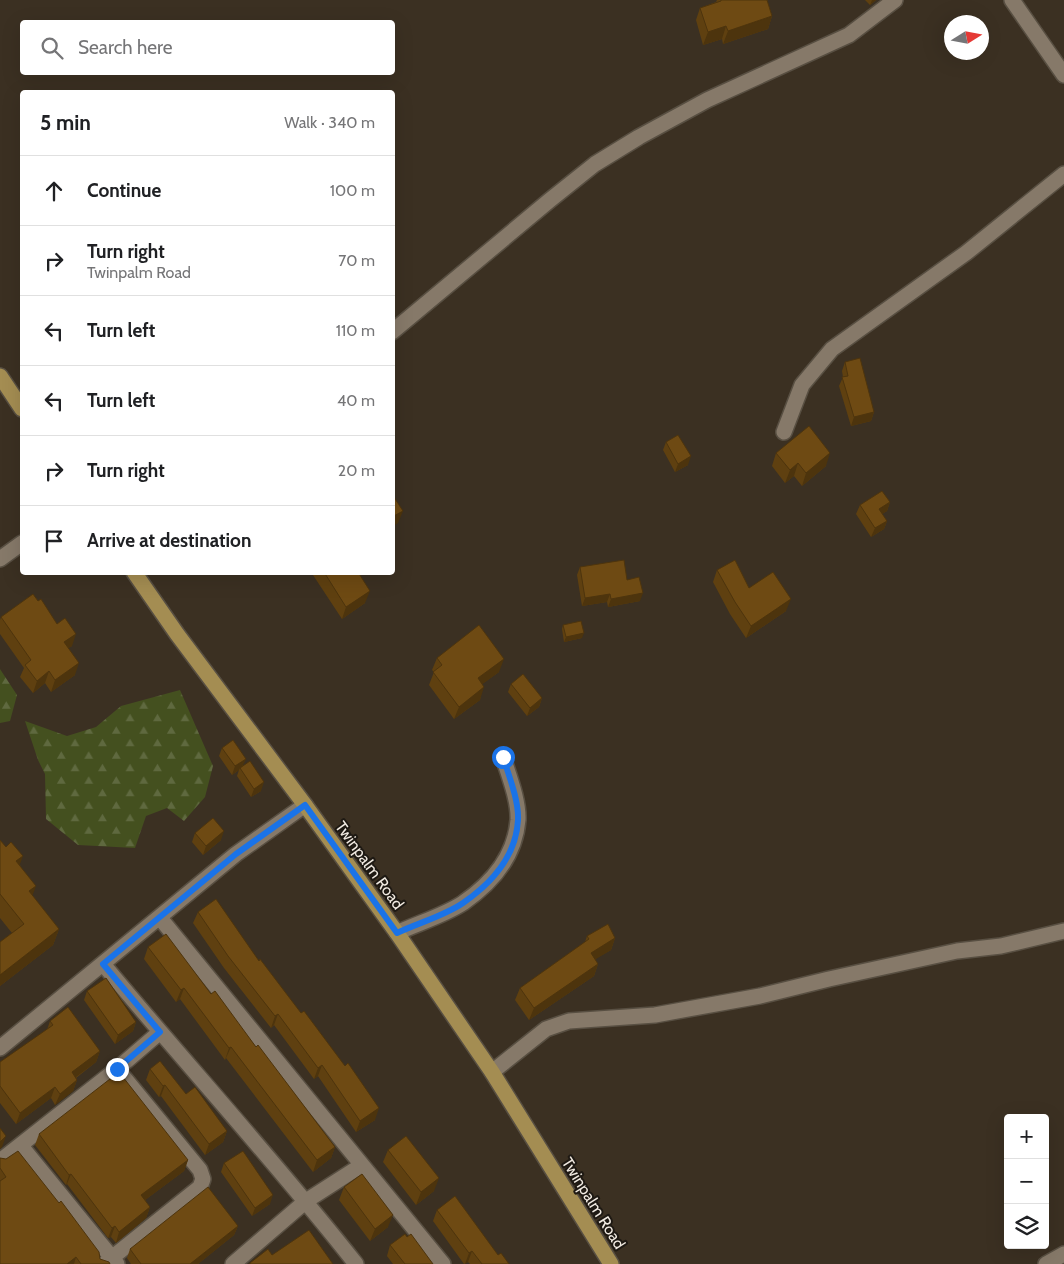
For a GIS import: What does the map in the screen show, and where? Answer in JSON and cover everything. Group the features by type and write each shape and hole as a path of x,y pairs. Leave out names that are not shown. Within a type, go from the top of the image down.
{"main road":[{"path":"0,376 20,405"},
{"name":"Twinpalm Road","path":"136,575 177,634 305,805 397,933 492,1072 611,1264"}],"street":[{"path":"395,329 595,164 638,137 707,100 848,34 895,0"},
{"path":"1012,0 1064,75"},
{"path":"784,432 802,385 832,349 966,253 1064,174"},
{"path":"0,559 20,544"},
{"path":"397,933 463,903 496,876 513,848 518,819 513,787 503,757"},
{"path":"0,1048 236,854 305,805"},
{"path":"160,918 443,1264"},
{"path":"492,1072 546,1029 569,1021 655,1015 760,996 957,951 1001,946 1064,931"},
{"path":"103,964 306,1200 356,1264"},
{"path":"0,1161 117,1069 160,1032"},
{"path":"21,1146 111,1262 200,1188 203,1178 200,1170 117,1069"},
{"path":"233,1264 306,1200 362,1164"},
{"path":"1046,1264 1064,1254"}],"green space":[{"path":"0,669 17,695 10,721 0,723"},
{"path":"180,690 213,766 205,797 184,821 167,808 146,816 135,848 78,845 46,819 45,774 38,760 25,721 67,736 96,727 121,706"}],"building":[{"path":"721,0 767,0 772,16 728,31 726,26 708,32 700,8"},
{"path":"860,358 874,412 854,417 842,377 848,376 845,362"},
{"path":"809,426 830,453 806,473 798,463 790,470 776,453"},
{"path":"678,435 691,456 678,464 666,442"},
{"path":"882,491 890,502 879,509 887,521 875,528 860,505"},
{"path":"395,499 403,511 395,515"},
{"path":"624,560 627,580 639,577 643,593 611,599 610,594 585,598 580,567"},
{"path":"735,560 749,588 773,572 791,599 751,626 717,570"},
{"path":"326,575 360,575 370,591 346,607"},
{"path":"33,594 38,601 41,599 57,624 65,618 76,634 64,642 79,663 55,680 49,671 37,681 25,665 31,660 1,617"},
{"path":"581,621 584,633 566,637 563,625"},
{"path":"479,625 504,659 478,678 484,687 459,707 433,672 442,665 437,658"},
{"path":"523,674 542,698 530,708 511,684"},
{"path":"233,740 246,759 235,766 222,748"},
{"path":"250,761 264,782 254,789 240,768"},
{"path":"213,818 224,831 206,846 195,833"},
{"path":"0,840 6,847 11,842 23,856 16,861 36,886 29,891 59,929 0,975 0,942 24,924 0,894"},
{"path":"216,899 259,961 260,959 301,1013 304,1011 345,1066 348,1063 379,1108 360,1121 322,1065 318,1068 278,1014 275,1016 228,956 198,912"},
{"path":"608,924 615,938 591,953 598,964 534,1008 520,988 589,939 587,936"},
{"path":"166,934 211,994 215,991 256,1047 258,1045 335,1147 317,1160 184,988 181,990 148,947"},
{"path":"106,978 136,1022 118,1035 87,991"},
{"path":"68,1007 100,1051 72,1072 77,1080 60,1094 55,1087 20,1113 0,1086 0,1062 53,1025 50,1021"},
{"path":"160,1061 186,1094 195,1087 227,1131 209,1144 165,1085 163,1086 150,1069"},
{"path":"119,1072 188,1160 141,1195 150,1207 119,1232 115,1226 112,1228 39,1134"},
{"path":"0,1128 6,1136 0,1142"},
{"path":"406,1136 439,1178 421,1192 388,1150"},
{"path":"18,1151 59,1203 61,1201 99,1252 100,1259 110,1264 81,1264 76,1257 67,1264 0,1264 0,1181 6,1177 0,1168 0,1158 6,1159"},
{"path":"243,1151 273,1195 255,1208 224,1163"},
{"path":"362,1174 393,1215 375,1229 344,1187"},
{"path":"208,1187 238,1226 190,1264 141,1264 130,1249"},
{"path":"455,1196 498,1255 501,1253 509,1264 482,1264 472,1251 469,1253 437,1210"},
{"path":"309,1230 333,1264 250,1264 268,1249 272,1255"},
{"path":"405,1234 407,1237 411,1234 433,1264 405,1264 390,1245"}],"route":[{"path":"117,1069 160,1032 103,964 236,854 305,805 397,933 463,903 496,876 513,848 518,819 513,787 503,757"}]}
